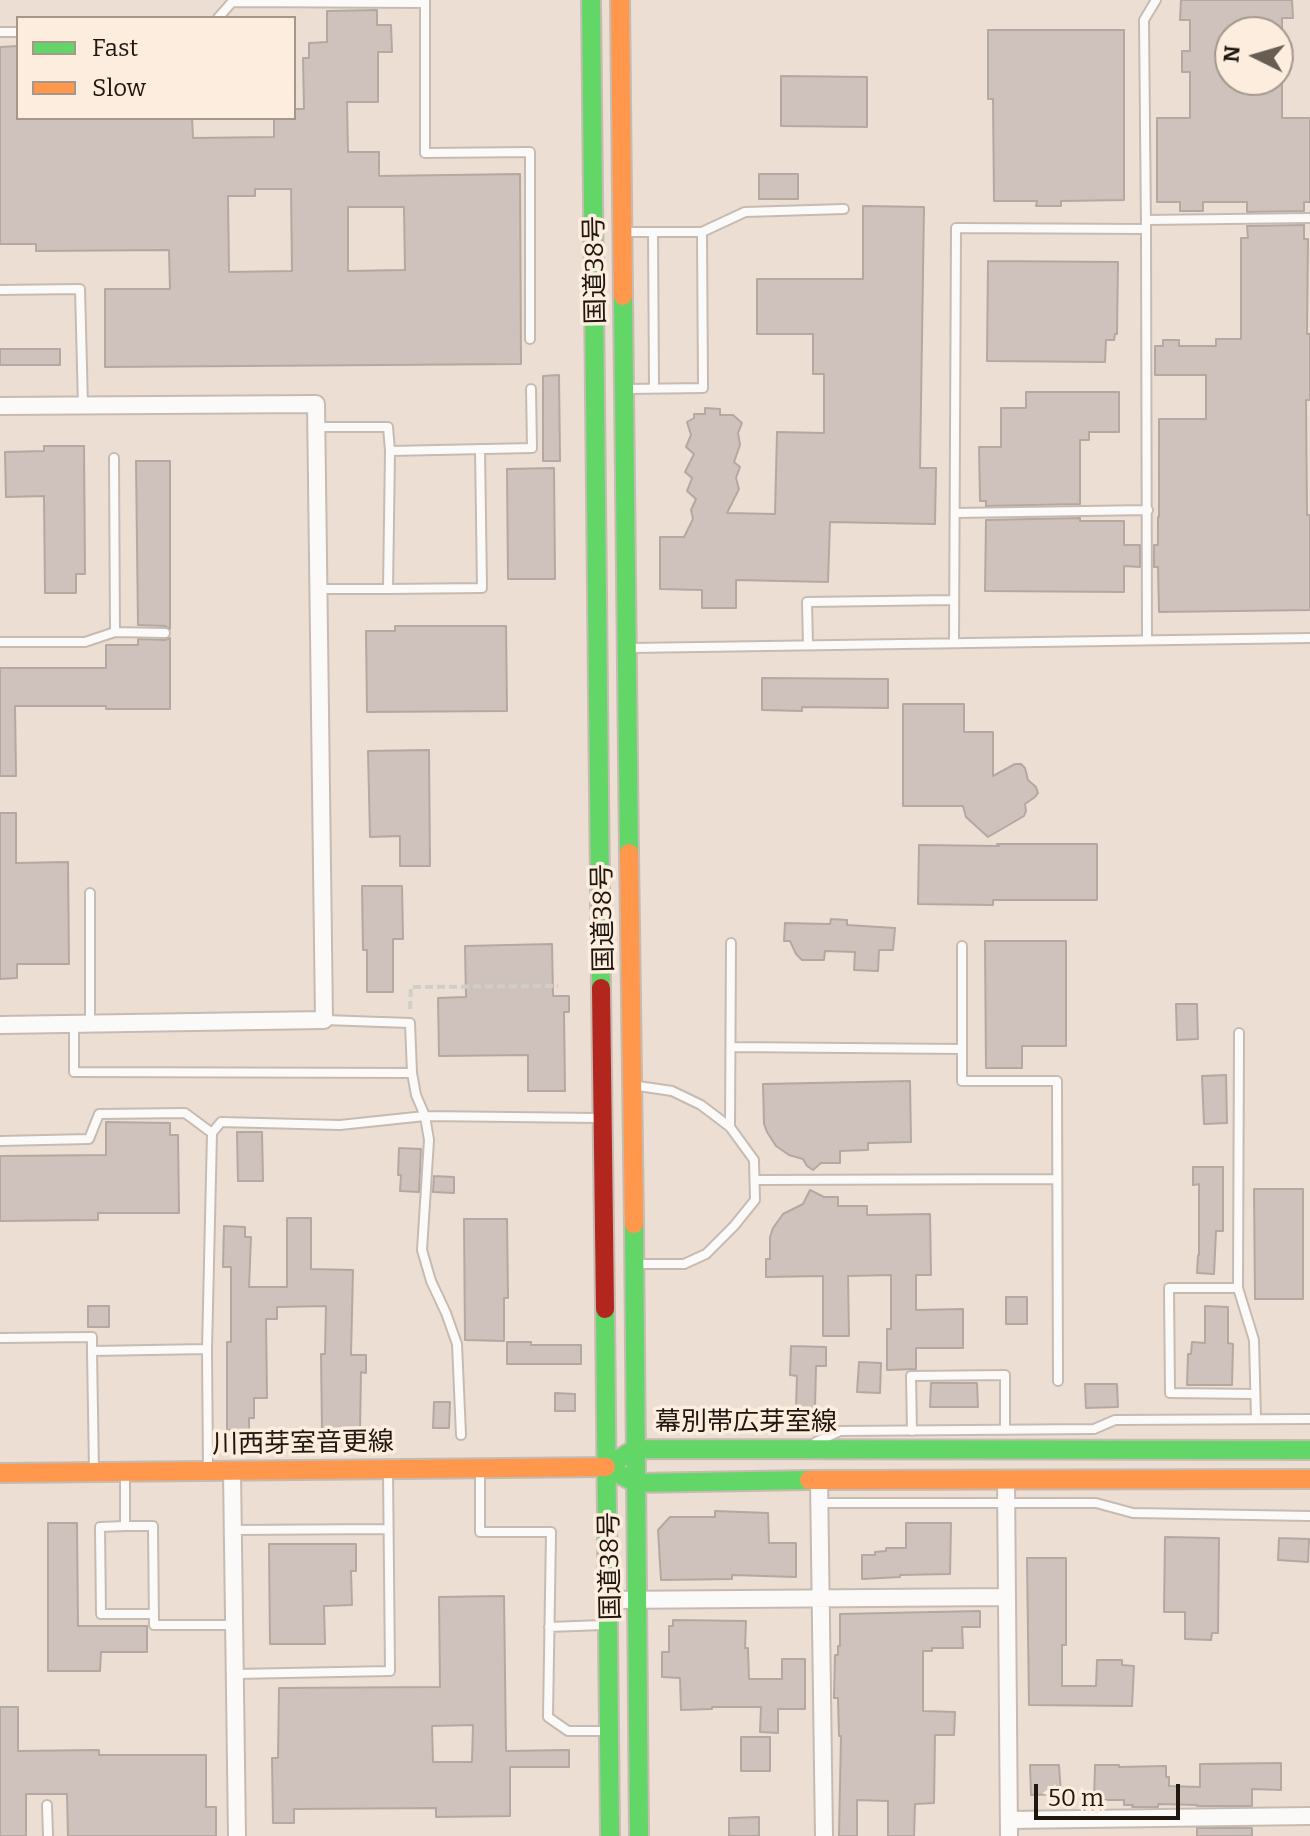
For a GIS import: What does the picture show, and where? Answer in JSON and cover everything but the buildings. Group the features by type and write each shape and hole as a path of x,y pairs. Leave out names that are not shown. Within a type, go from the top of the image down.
{"main road":[{"name":"国道38号","path":"591,0 610,1836"},
{"name":"国道38号","path":"620,0 639,1836"},
{"name":"幕別帯広芽室線","path":"606,1467 635,1449 1310,1450"},
{"name":"川西芽室音更線","path":"0,1473 606,1467"},
{"path":"606,1467 636,1483 1310,1479"}],"street":[{"path":"0,406 316,404 324,1020 0,1025"},
{"path":"232,1471 237,1836"},
{"path":"819,1480 824,1836"},
{"path":"1006,1480 1009,1828 1310,1816"},
{"path":"608,1600 1007,1597"}],"lane":[{"path":"1147,640 1144,20 1156,0"},
{"path":"220,16 232,2 425,2 425,153 530,152 530,339"},
{"path":"594,233 702,232 745,212 844,209"},
{"path":"954,643 956,228 1310,218"},
{"path":"653,232 654,388"},
{"path":"623,389 703,388 702,232"},
{"path":"0,290 80,289 83,406"},
{"path":"390,451 532,448 531,389"},
{"path":"316,427 388,427 388,589"},
{"path":"319,589 482,588 480,449"},
{"path":"114,458 115,632"},
{"path":"955,513 1148,510"},
{"path":"808,645 807,602 954,600"},
{"path":"0,642 85,642 115,632 165,633"},
{"path":"599,647 1310,638"},
{"path":"90,893 82,1024 74,1072 412,1073"},
{"path":"730,1127 731,943"},
{"path":"962,946 962,1081 1057,1081 1058,1381"},
{"path":"324,1020 410,1023 412,1073 429,1140 422,1250 457,1344 461,1435"},
{"path":"1239,1033 1238,1288 1254,1340 1256,1419"},
{"path":"731,1047 962,1049"},
{"path":"633,1086 672,1091 701,1105 730,1127 754,1160 755,1180 755,1200 706,1254 684,1264 634,1264"},
{"path":"0,1141 89,1139 99,1114 185,1113 212,1133"},
{"path":"208,1471 207,1349 212,1133 221,1122 340,1125 425,1116 603,1118"},
{"path":"755,1180 1057,1179"},
{"path":"1238,1288 1169,1288 1170,1393 1255,1394"},
{"path":"0,1338 92,1337 94,1472"},
{"path":"92,1351 207,1349"},
{"path":"912,1431 911,1376 1005,1375 1005,1430"},
{"path":"797,1449 840,1431 1094,1429 1115,1420 1310,1419"},
{"path":"480,1468 480,1532 551,1532 548,1717 568,1731 609,1731"},
{"path":"235,1674 390,1671 388,1469"},
{"path":"125,1472 125,1526"},
{"path":"819,1503 1096,1503 1133,1513 1310,1516"},
{"path":"154,1614 101,1614 100,1527 153,1526 154,1614 154,1625 234,1625"},
{"path":"233,1530 388,1529"},
{"path":"549,1627 608,1625"},
{"path":"47,1805 48,1836"}],"path":[{"path":"410,1023 411,987 558,986"}],"traffic: fast":[{"path":"591,0 601,988"},
{"path":"623,296 629,853"},
{"path":"634,1224 639,1836"},
{"path":"605,1309 610,1836"},
{"path":"809,1480 636,1483 606,1467 635,1449 1310,1450"}],"traffic: slow":[{"path":"620,0 623,296"},
{"path":"629,853 634,1224"},
{"path":"0,1473 606,1467"},
{"path":"809,1480 1310,1479"}],"traffic: jam":[{"path":"601,988 605,1309"}]}
